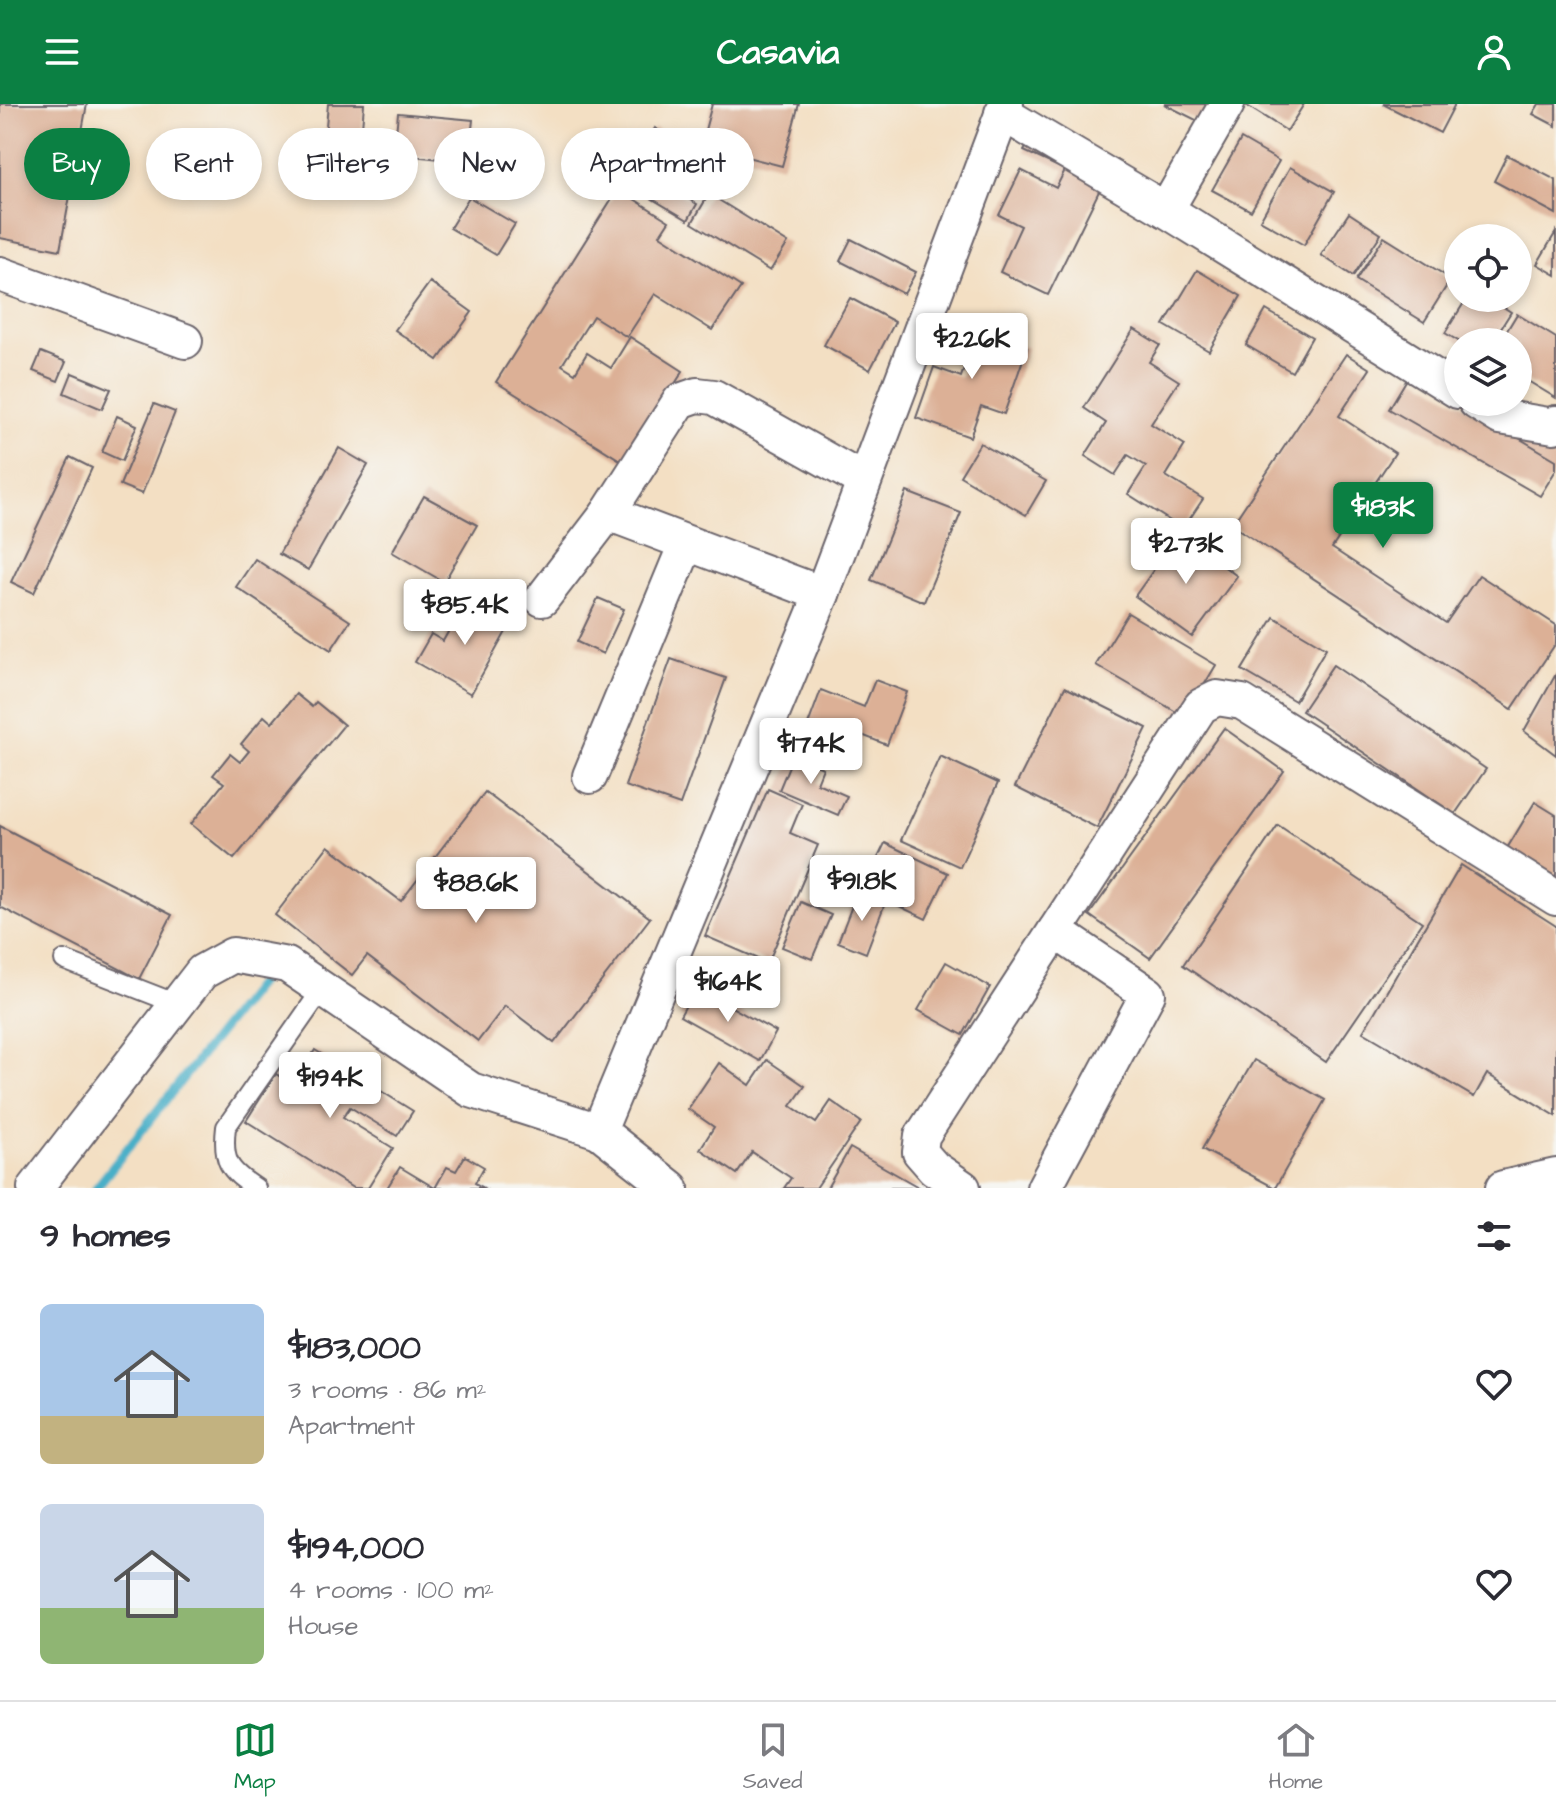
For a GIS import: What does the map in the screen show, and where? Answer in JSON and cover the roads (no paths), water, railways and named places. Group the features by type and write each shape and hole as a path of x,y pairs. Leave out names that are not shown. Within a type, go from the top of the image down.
{"street":[{"path":"1166,210 1227,104"},
{"path":"599,1131 822,594 1004,108 1444,382"},
{"path":"0,274 185,341"},
{"path":"542,599 608,513 680,401 697,395 714,397 864,481"},
{"path":"1498,416 1554,426 1556,423"},
{"path":"608,513 822,594"},
{"path":"590,776 686,544"},
{"path":"963,1188 934,1168 920,1152 922,1136 1201,706 1217,698 1242,702 1556,898"},
{"path":"1044,1188 1148,994 1055,931"},
{"path":"35,1188 202,972 233,955 287,965 471,1090 599,1131 671,1188"},
{"path":"1503,1188 1556,1176"}],"lane":[{"path":"64,960 177,1004"},
{"path":"256,1188 234,1174 224,1149 226,1127 323,988"}],"waterway":[{"path":"96,1188 268,971"}]}
